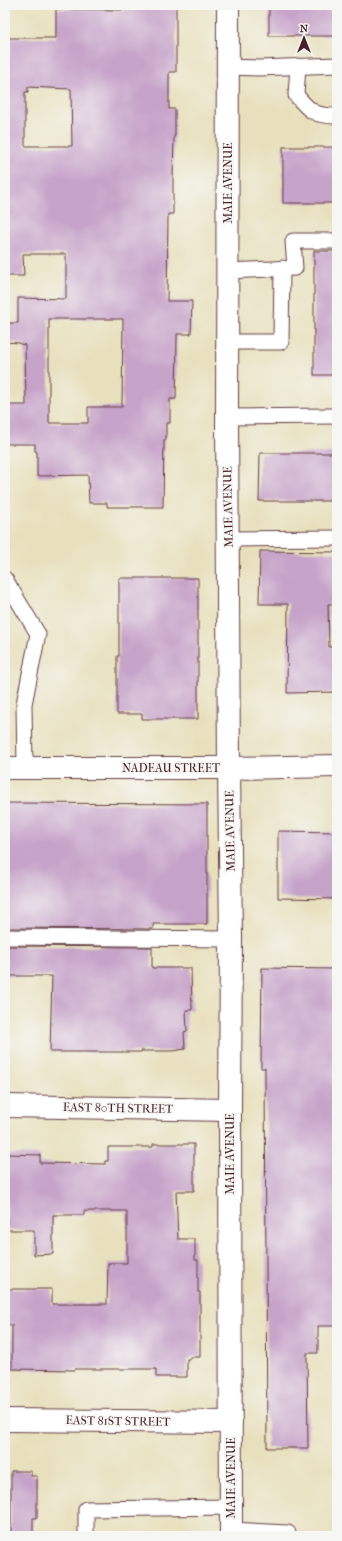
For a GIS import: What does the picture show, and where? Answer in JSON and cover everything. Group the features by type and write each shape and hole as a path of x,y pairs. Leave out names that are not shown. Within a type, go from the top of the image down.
{"street":[{"name":"MAIE AVENUE","path":"228,5 227,416 231,939 231,1533"},
{"name":"NADEAU STREET","path":"15,768 229,768 337,766"},
{"name":"EAST 80TH STREET","path":"5,1106 230,1110"},
{"name":"EAST 81ST STREET","path":"5,1420 231,1422"}],"lane":[{"path":"227,67 337,65"},
{"path":"298,66 296,95 303,104 307,108 322,116 337,116"},
{"path":"228,271 295,268 293,241 337,241"},
{"path":"227,342 281,342 282,268"},
{"path":"227,416 337,416"},
{"path":"228,539 337,538"},
{"path":"5,579 38,634 24,704 15,768"},
{"path":"5,937 231,939"},
{"path":"86,1536 86,1509 231,1507"},
{"path":"231,1533 288,1533 288,1536"}],"building":[{"path":"124,5 176,5 176,72 169,72 169,109 175,109 175,136 173,214 168,214 167,301 192,301 191,334 177,334 176,399 170,399 170,423 166,423 166,440 164,440 163,507 107,507 107,503 89,503 88,475 37,476 37,452 35,451 35,444 5,444 5,405 26,405 25,345 20,343 5,342 5,323 18,323 18,298 66,299 66,254 23,254 24,276 5,276 5,38 56,38 56,9 124,10","holes":["28,87 71,89 72,146 25,146 25,92 28,92","49,319 123,319 122,407 88,407 88,423 49,423"]},
{"path":"269,5 337,5 337,36 269,36"},
{"path":"283,147 337,147 337,203 283,203"},
{"path":"314,251 337,251 337,375 314,375"},
{"path":"260,453 337,453 337,501 259,501"},
{"path":"260,551 337,552 337,604 328,604 329,647 337,647 337,692 287,693 288,604 259,604"},
{"path":"119,578 198,578 198,719 142,719 142,714 117,714"},
{"path":"5,803 207,804 207,924 153,924 153,929 5,928"},
{"path":"278,831 337,832 337,899 278,898"},
{"path":"5,946 152,947 152,968 191,968 192,1010 186,1010 187,1031 184,1032 185,1049 141,1052 50,1052 52,976 5,976"},
{"path":"262,968 337,969 337,1326 318,1326 318,1353 307,1353 308,1448 267,1448 265,1068 261,1068"},
{"path":"153,1144 194,1144 194,1191 176,1191 178,1239 195,1239 195,1260 198,1260 198,1292 200,1292 200,1357 190,1357 190,1359 187,1359 187,1377 156,1377 156,1369 12,1369 12,1325 6,1325 6,1289 52,1289 52,1304 107,1304 108,1263 127,1263 127,1211 84,1211 84,1215 53,1215 53,1254 34,1255 34,1230 7,1230 7,1154 40,1155 40,1163 105,1164 105,1161 108,1161 108,1147 153,1147"},
{"path":"11,1471 31,1471 31,1476 37,1476 37,1518 33,1518 33,1536 11,1536"}]}
